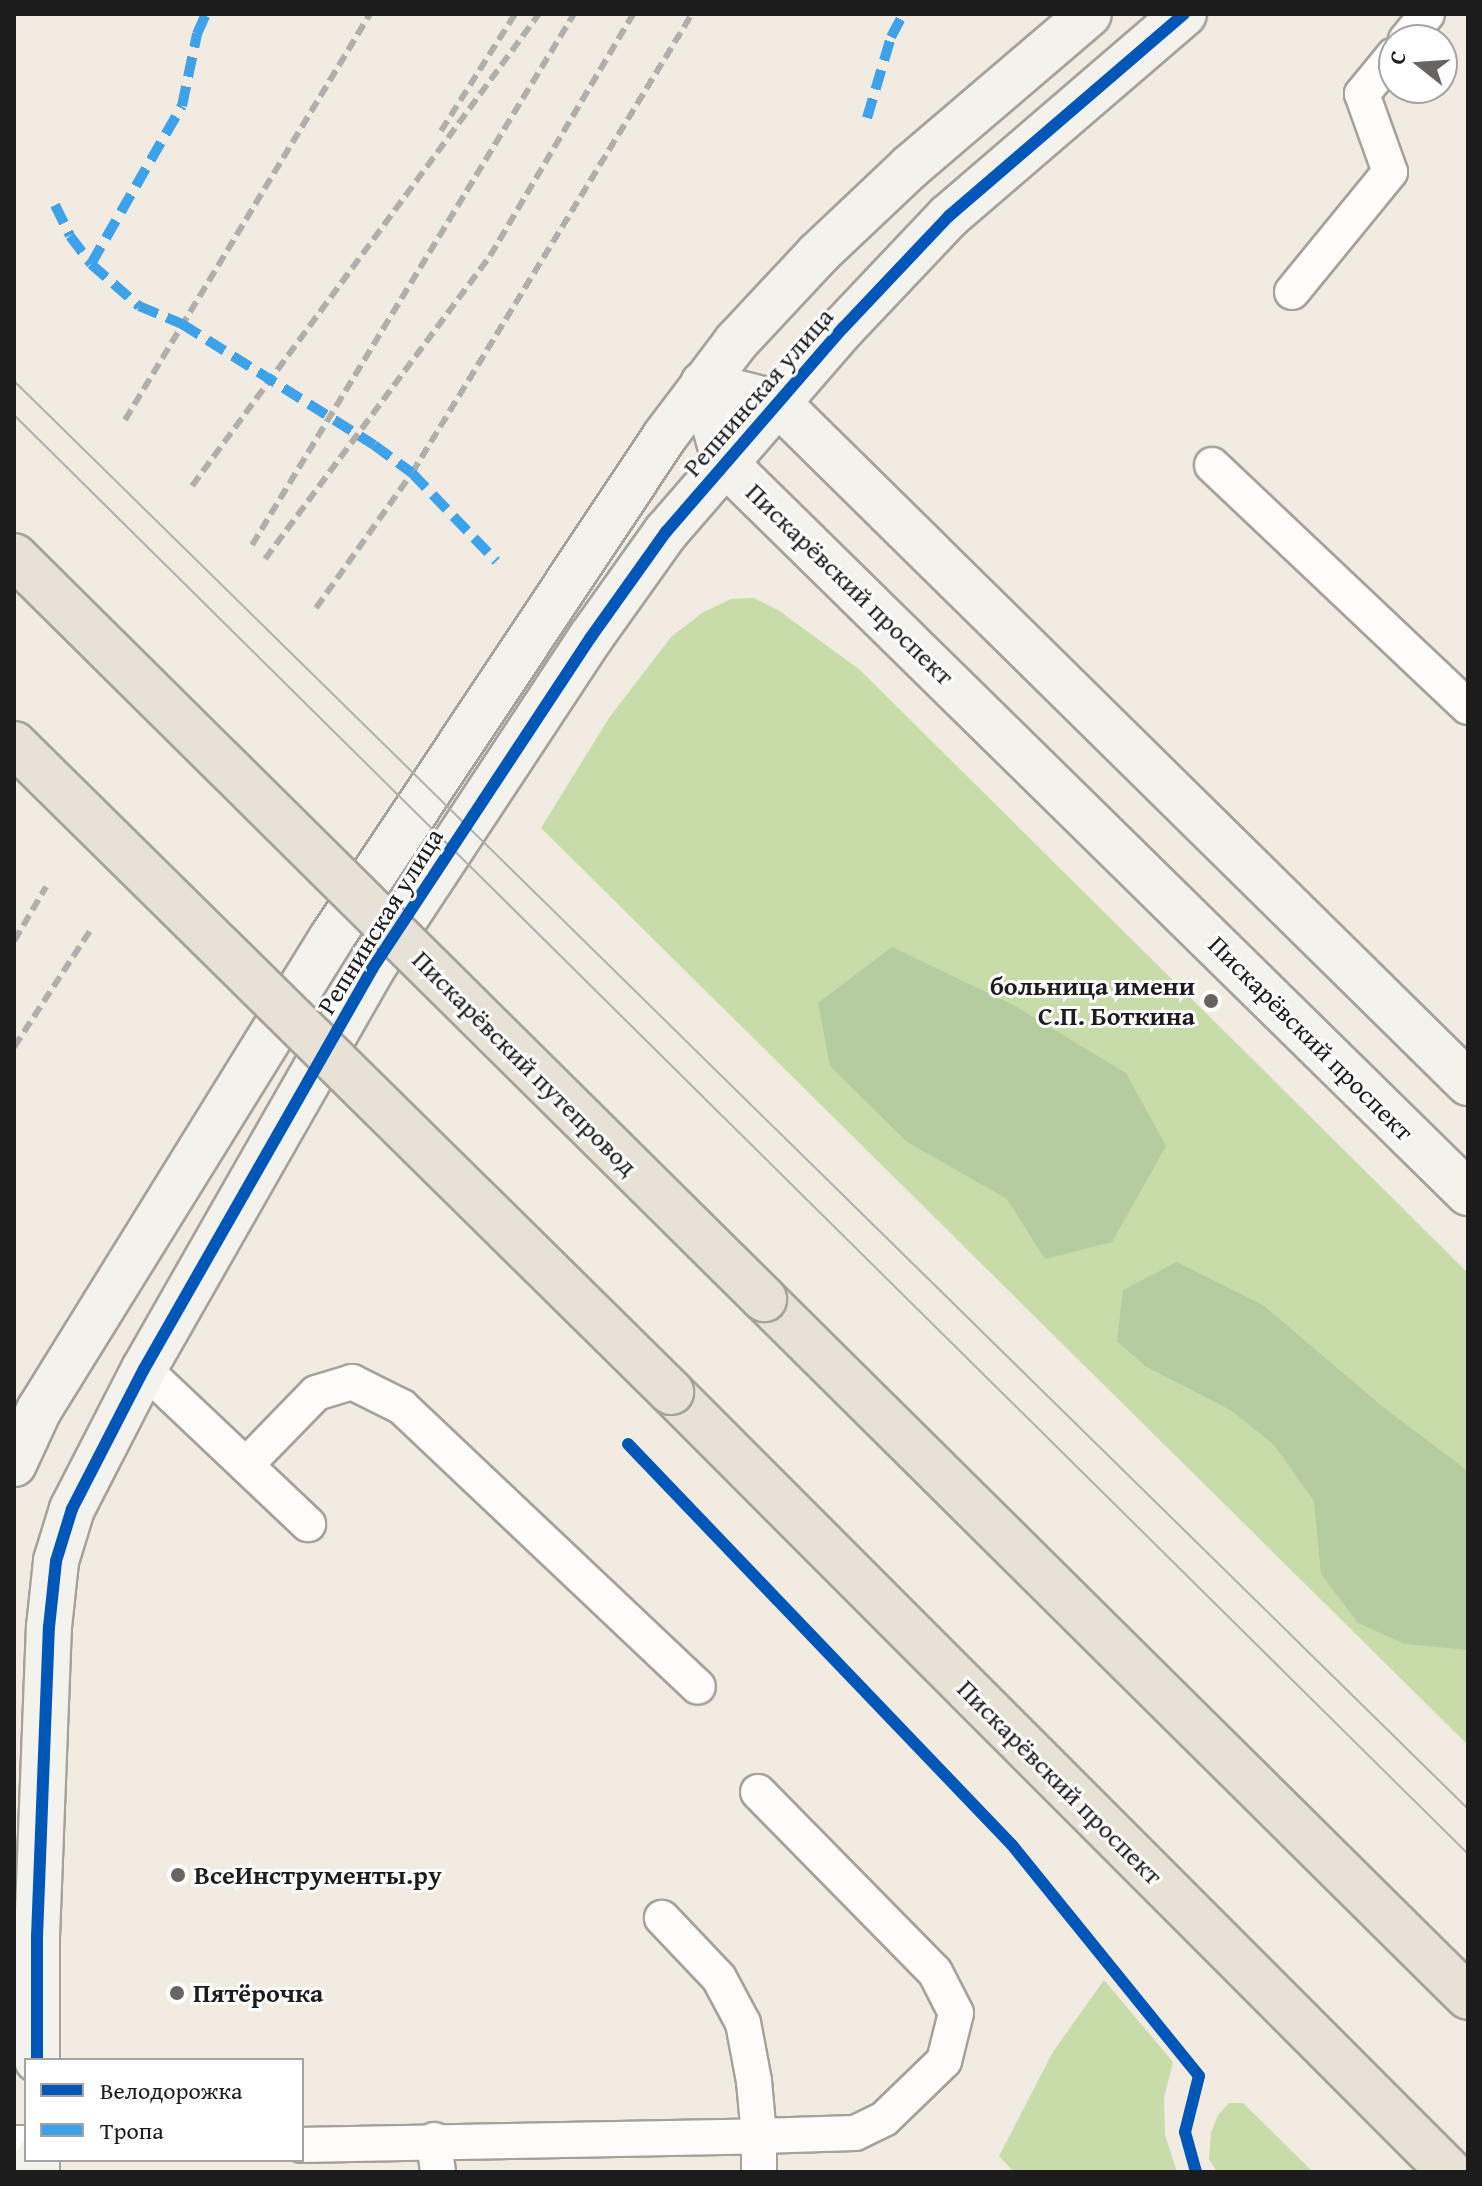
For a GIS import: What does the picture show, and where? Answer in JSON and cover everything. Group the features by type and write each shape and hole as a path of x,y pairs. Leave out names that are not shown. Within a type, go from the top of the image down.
{"main road":[{"name":"Пискарёвский путепровод","path":"14,556 1468,1997"},
{"name":"Пискарёвский проспект","path":"14,744 671,1392 1450,2172"}],"street":[{"name":"Репнинская улица","path":"14,1464 39,1410 332,937 599,533 703,384 736,342 818,254 910,167 1089,14"},
{"name":"Репнинская улица","path":"37,2058 37,1937 48,1642 56,1561 72,1509 144,1369 372,969 591,637 666,532 843,328 949,216 1184,14"},
{"path":"703,384 778,403 1468,1083"},
{"name":"Пискарёвский проспект","path":"703,384 725,463 1468,1193"}],"lane":[{"path":"1292,292 1390,172 1362,94 1378,74"},
{"path":"1212,465 1468,707"},
{"path":"144,1369 308,1524"},
{"path":"246,1465 316,1393 352,1382 402,1407 698,1687"},
{"path":"304,2145 436,2156 855,2133 884,2119 944,2061 956,2013 935,1972 758,1792"},
{"path":"662,1918 719,1978 743,2023 754,2081 759,2172"}],"green space":[{"path":"754,598 778,610 860,670 1468,1273 1468,1745 541,828 609,718 671,637 702,613 731,599"},
{"path":"892,947 1015,1006 1126,1073 1166,1146 1112,1242 1045,1259 1007,1199 907,1142 830,1066 818,1003"},
{"path":"1177,1262 1263,1305 1383,1407 1468,1471 1468,1650 1405,1644 1358,1623 1321,1574 1314,1501 1273,1444 1232,1411 1145,1366 1117,1341 1123,1290"},
{"path":"1104,1980 1173,2062 1164,2098 1165,2135 1177,2172 1014,2172 999,2156 1053,2052"},
{"path":"1229,2103 1243,2103 1313,2172 1217,2172 1209,2159 1211,2133 1218,2115"}],"tram line":[{"path":"14,381 1468,1809"},
{"path":"14,415 1468,1854"}],"railway":[{"path":"125,420 370,14"},
{"path":"441,131 515,14"},
{"path":"192,486 539,14"},
{"path":"252,545 574,14"},
{"path":"265,559 490,256 633,14"},
{"path":"316,608 412,473 692,14"},
{"path":"14,941 46,887"},
{"path":"14,1047 90,931"}],"marked path":[{"path":"91,264 182,106 197,34 206,14"},
{"path":"867,118 891,37 903,14"},
{"path":"55,205 70,236 91,264 139,306 182,324 374,445 412,473 496,561"}],"cycle path":[{"path":"37,2058 37,1937 49,1627 56,1561 72,1509 144,1369 372,969 591,637 666,532 843,328 949,216 1184,14"},
{"path":"628,1444 1012,1845 1199,2076 1185,2132 1196,2172"}],"place":[{"name":"больница имени С.П. Боткина","path":"1211,1001"},
{"name":"ВсеИнструменты.ру","path":"178,1875"},
{"name":"Пятёрочка","path":"177,1993"}]}
